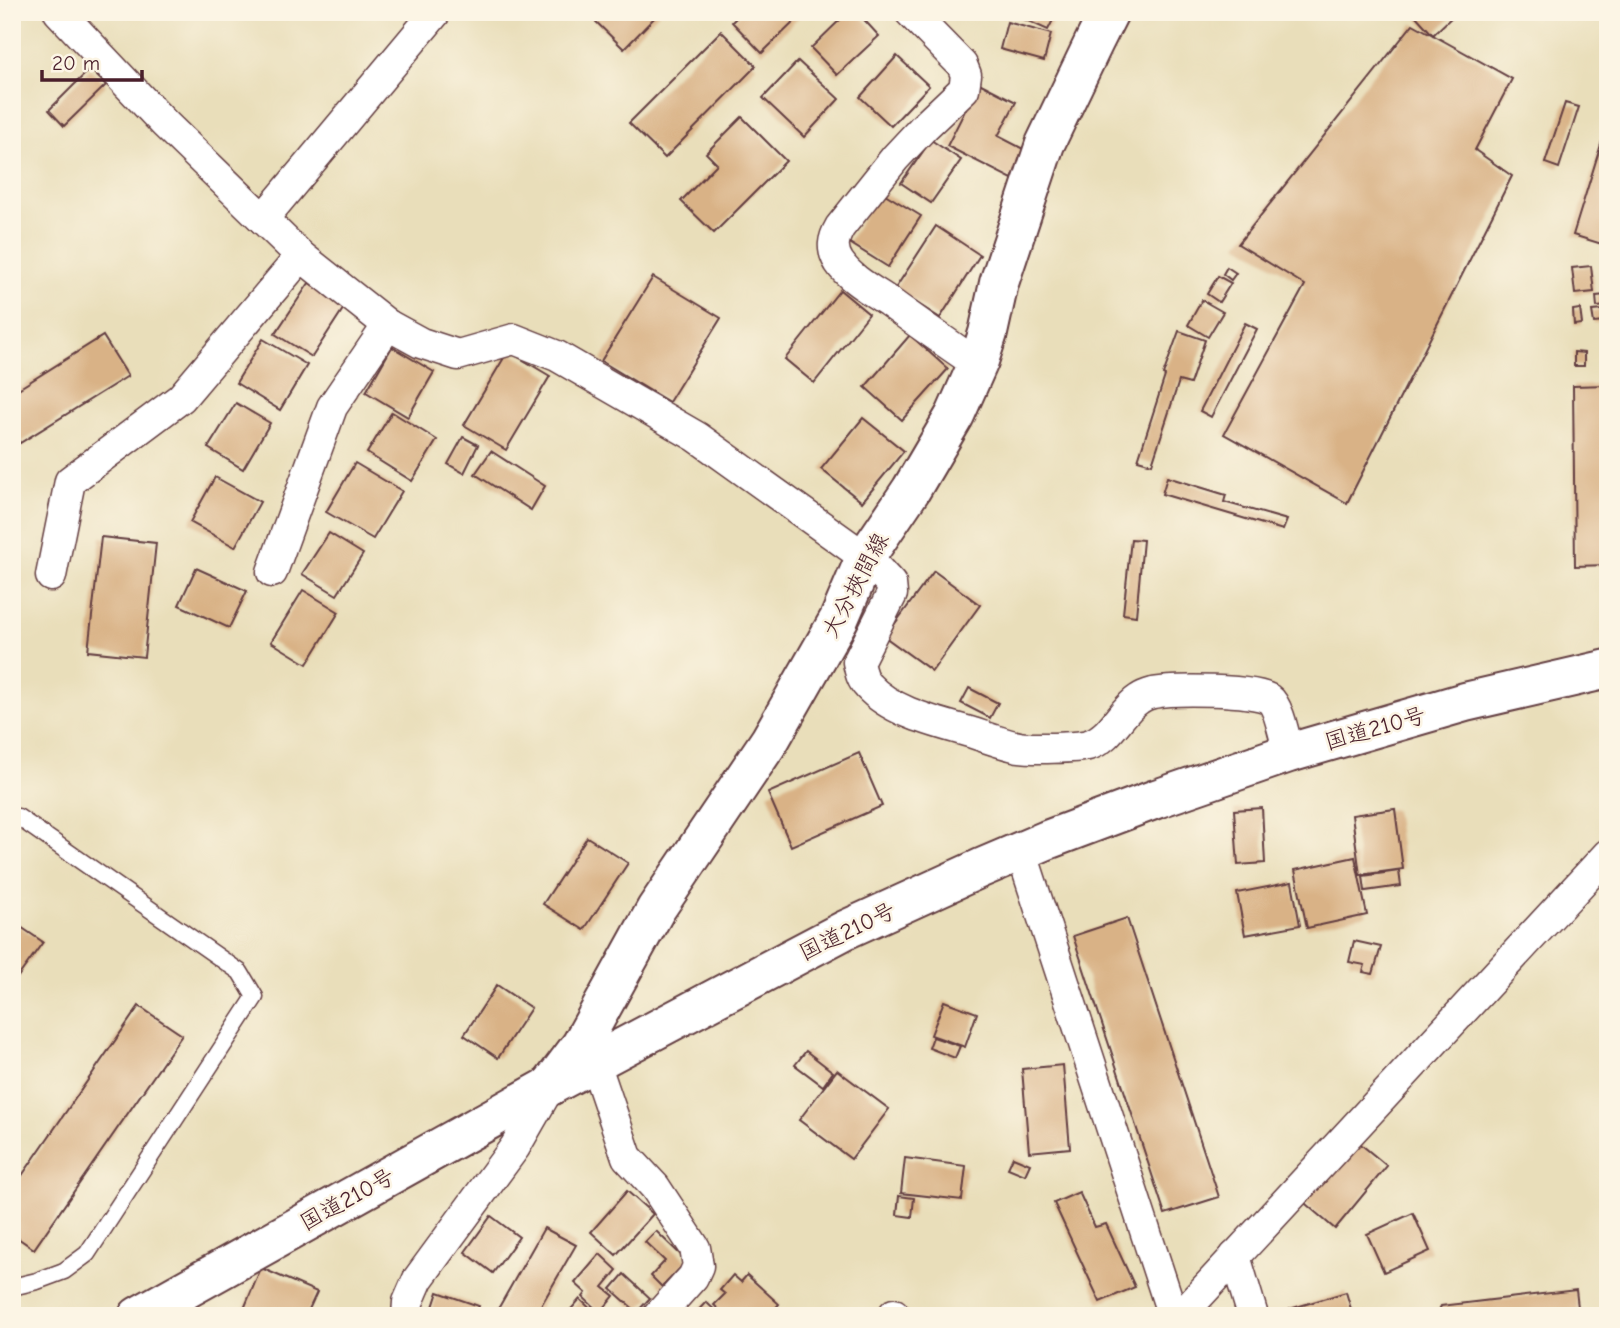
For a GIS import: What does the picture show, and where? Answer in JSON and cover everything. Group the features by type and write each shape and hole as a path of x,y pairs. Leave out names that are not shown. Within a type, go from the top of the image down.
{"main road":[{"name":"大分挾間線","path":"550,1086 581,1045 656,909 784,717 839,619 865,558 900,507 954,415 988,333 999,283 1045,144 1109,12"},
{"name":"国道210号","path":"138,1316 550,1086 845,930 898,905 1021,851 1156,799 1289,753 1465,702 1608,670"}],"street":[{"path":"59,12 155,114 301,256 388,325 422,343 458,355 514,339 557,356 697,437 876,566 891,584 892,594 858,662 862,678 869,687 896,707 1018,747 1084,746 1098,741 1141,697 1154,693 1203,690 1259,695 1270,699 1276,708 1289,753"},
{"path":"263,219 436,12"},
{"path":"910,12 961,65 966,75 964,89 895,158 840,227 833,244 839,261 868,288 977,364"},
{"path":"51,576 70,481 181,398 301,256"},
{"path":"272,572 332,407 388,325"},
{"path":"1021,851 1173,1316"},
{"path":"1180,1316 1603,867"},
{"path":"595,1063 627,1157 655,1187 695,1248 698,1266 693,1277 658,1316"},
{"path":"407,1316 408,1302 418,1279 515,1147 550,1086"},
{"path":"1235,1256 1253,1316"}],"lane":[{"path":"12,1287 64,1271 88,1254 255,997 240,972 18,817"}],"building":[{"path":"586,12 660,12 624,49"},
{"path":"742,12 796,12 800,16 762,53 732,22"},
{"path":"848,12 857,12 879,36 837,75 811,48"},
{"path":"1008,12 1057,12 1048,30"},
{"path":"1418,12 1457,12 1433,35 1415,15"},
{"path":"1007,22 1051,34 1044,61 1000,49"},
{"path":"1413,24 1512,79 1475,150 1512,176 1347,503 1224,434 1305,285 1238,244"},
{"path":"721,31 756,66 665,158 629,123"},
{"path":"897,56 929,86 891,126 860,97"},
{"path":"798,61 839,99 804,137 763,98"},
{"path":"90,69 106,85 64,126 49,110"},
{"path":"979,83 1016,102 998,136 1027,151 1012,179 947,146"},
{"path":"1565,103 1579,107 1559,168 1545,163"},
{"path":"742,117 786,161 714,233 681,201 717,164 706,153"},
{"path":"1608,125 1608,246 1573,235"},
{"path":"931,140 961,160 931,203 901,183"},
{"path":"880,191 921,216 888,267 848,242"},
{"path":"936,226 980,255 940,318 895,289"},
{"path":"1591,266 1594,292 1575,294 1572,268"},
{"path":"1227,267 1236,273 1231,280 1223,274"},
{"path":"1218,276 1231,283 1219,302 1207,294"},
{"path":"653,277 721,318 669,402 601,361"},
{"path":"309,283 345,306 312,357 275,334"},
{"path":"840,290 869,314 814,383 785,359"},
{"path":"1606,295 1607,306 1597,307 1596,296"},
{"path":"1202,300 1223,312 1208,337 1188,325"},
{"path":"1580,309 1582,324 1574,325 1573,310"},
{"path":"1603,310 1604,322 1594,323 1592,311"},
{"path":"1245,323 1257,329 1211,417 1200,411"},
{"path":"1179,331 1205,340 1190,384 1179,381 1152,464 1138,460"},
{"path":"910,335 948,369 902,420 865,387"},
{"path":"103,336 128,376 20,443 12,430 12,393"},
{"path":"263,339 307,365 280,410 236,383"},
{"path":"392,347 434,372 408,417 366,392"},
{"path":"508,351 550,376 506,450 464,425"},
{"path":"1574,352 1584,353 1584,366 1574,366"},
{"path":"1608,385 1608,565 1575,566 1573,386"},
{"path":"236,403 270,423 243,469 208,448"},
{"path":"392,412 437,440 412,481 367,453"},
{"path":"863,418 904,451 862,502 821,469"},
{"path":"463,437 478,445 464,473 448,464"},
{"path":"491,451 545,486 531,510 475,474"},
{"path":"355,463 402,491 373,539 326,512"},
{"path":"215,477 260,502 235,547 190,522"},
{"path":"1167,477 1226,495 1224,502 1287,520 1283,530 1162,494"},
{"path":"329,533 363,554 337,595 302,574"},
{"path":"101,537 156,543 144,657 88,651"},
{"path":"1131,539 1143,540 1136,616 1123,614"},
{"path":"196,568 247,591 229,628 179,605"},
{"path":"934,571 980,605 932,671 885,637"},
{"path":"303,590 339,612 307,664 271,642"},
{"path":"969,688 998,703 990,718 961,703"},
{"path":"859,753 882,806 791,846 768,793"},
{"path":"1262,808 1265,863 1238,865 1234,810"},
{"path":"1395,809 1403,869 1360,875 1352,815"},
{"path":"587,837 628,863 584,930 543,904"},
{"path":"1355,857 1367,915 1307,928 1295,870"},
{"path":"1399,871 1401,886 1365,891 1363,876"},
{"path":"1292,882 1300,925 1245,935 1237,893"},
{"path":"1127,918 1219,1197 1165,1214 1073,936"},
{"path":"12,921 43,942 12,985"},
{"path":"1354,941 1381,947 1373,974 1363,972 1365,965 1349,962"},
{"path":"497,985 531,1008 498,1058 464,1035"},
{"path":"944,1001 977,1013 965,1047 931,1035"},
{"path":"139,1006 182,1035 34,1249 12,1234 12,1190"},
{"path":"933,1037 960,1046 955,1058 929,1048"},
{"path":"806,1051 833,1072 823,1086 795,1065"},
{"path":"1063,1065 1070,1148 1029,1152 1022,1069"},
{"path":"837,1070 889,1109 851,1159 799,1120"},
{"path":"1352,1137 1387,1166 1335,1229 1300,1199"},
{"path":"1013,1157 1030,1164 1025,1175 1008,1168"},
{"path":"905,1158 966,1166 962,1200 901,1193"},
{"path":"627,1191 653,1214 616,1255 591,1232"},
{"path":"1079,1192 1095,1227 1106,1224 1135,1287 1100,1302 1054,1203"},
{"path":"899,1196 914,1198 912,1217 897,1215"},
{"path":"1413,1213 1430,1251 1384,1272 1367,1234"},
{"path":"491,1216 519,1237 493,1273 465,1252"},
{"path":"544,1228 576,1245 535,1316 494,1316"},
{"path":"656,1231 687,1261 662,1287 651,1276 665,1261 645,1242"},
{"path":"600,1254 617,1270 603,1287 614,1296 600,1313 583,1297 586,1293 575,1283"},
{"path":"261,1268 317,1292 306,1316 241,1316"},
{"path":"624,1274 650,1298 637,1312 611,1289"},
{"path":"733,1275 741,1282 747,1275 779,1304 769,1316 726,1316 714,1305 725,1294 720,1290"},
{"path":"1576,1290 1579,1316 1436,1316 1441,1306"},
{"path":"438,1292 479,1306 475,1316 430,1316"},
{"path":"1346,1292 1353,1316 1292,1316 1290,1309"},
{"path":"580,1299 598,1316 565,1316"},
{"path":"706,1302 721,1316 693,1316"}]}
